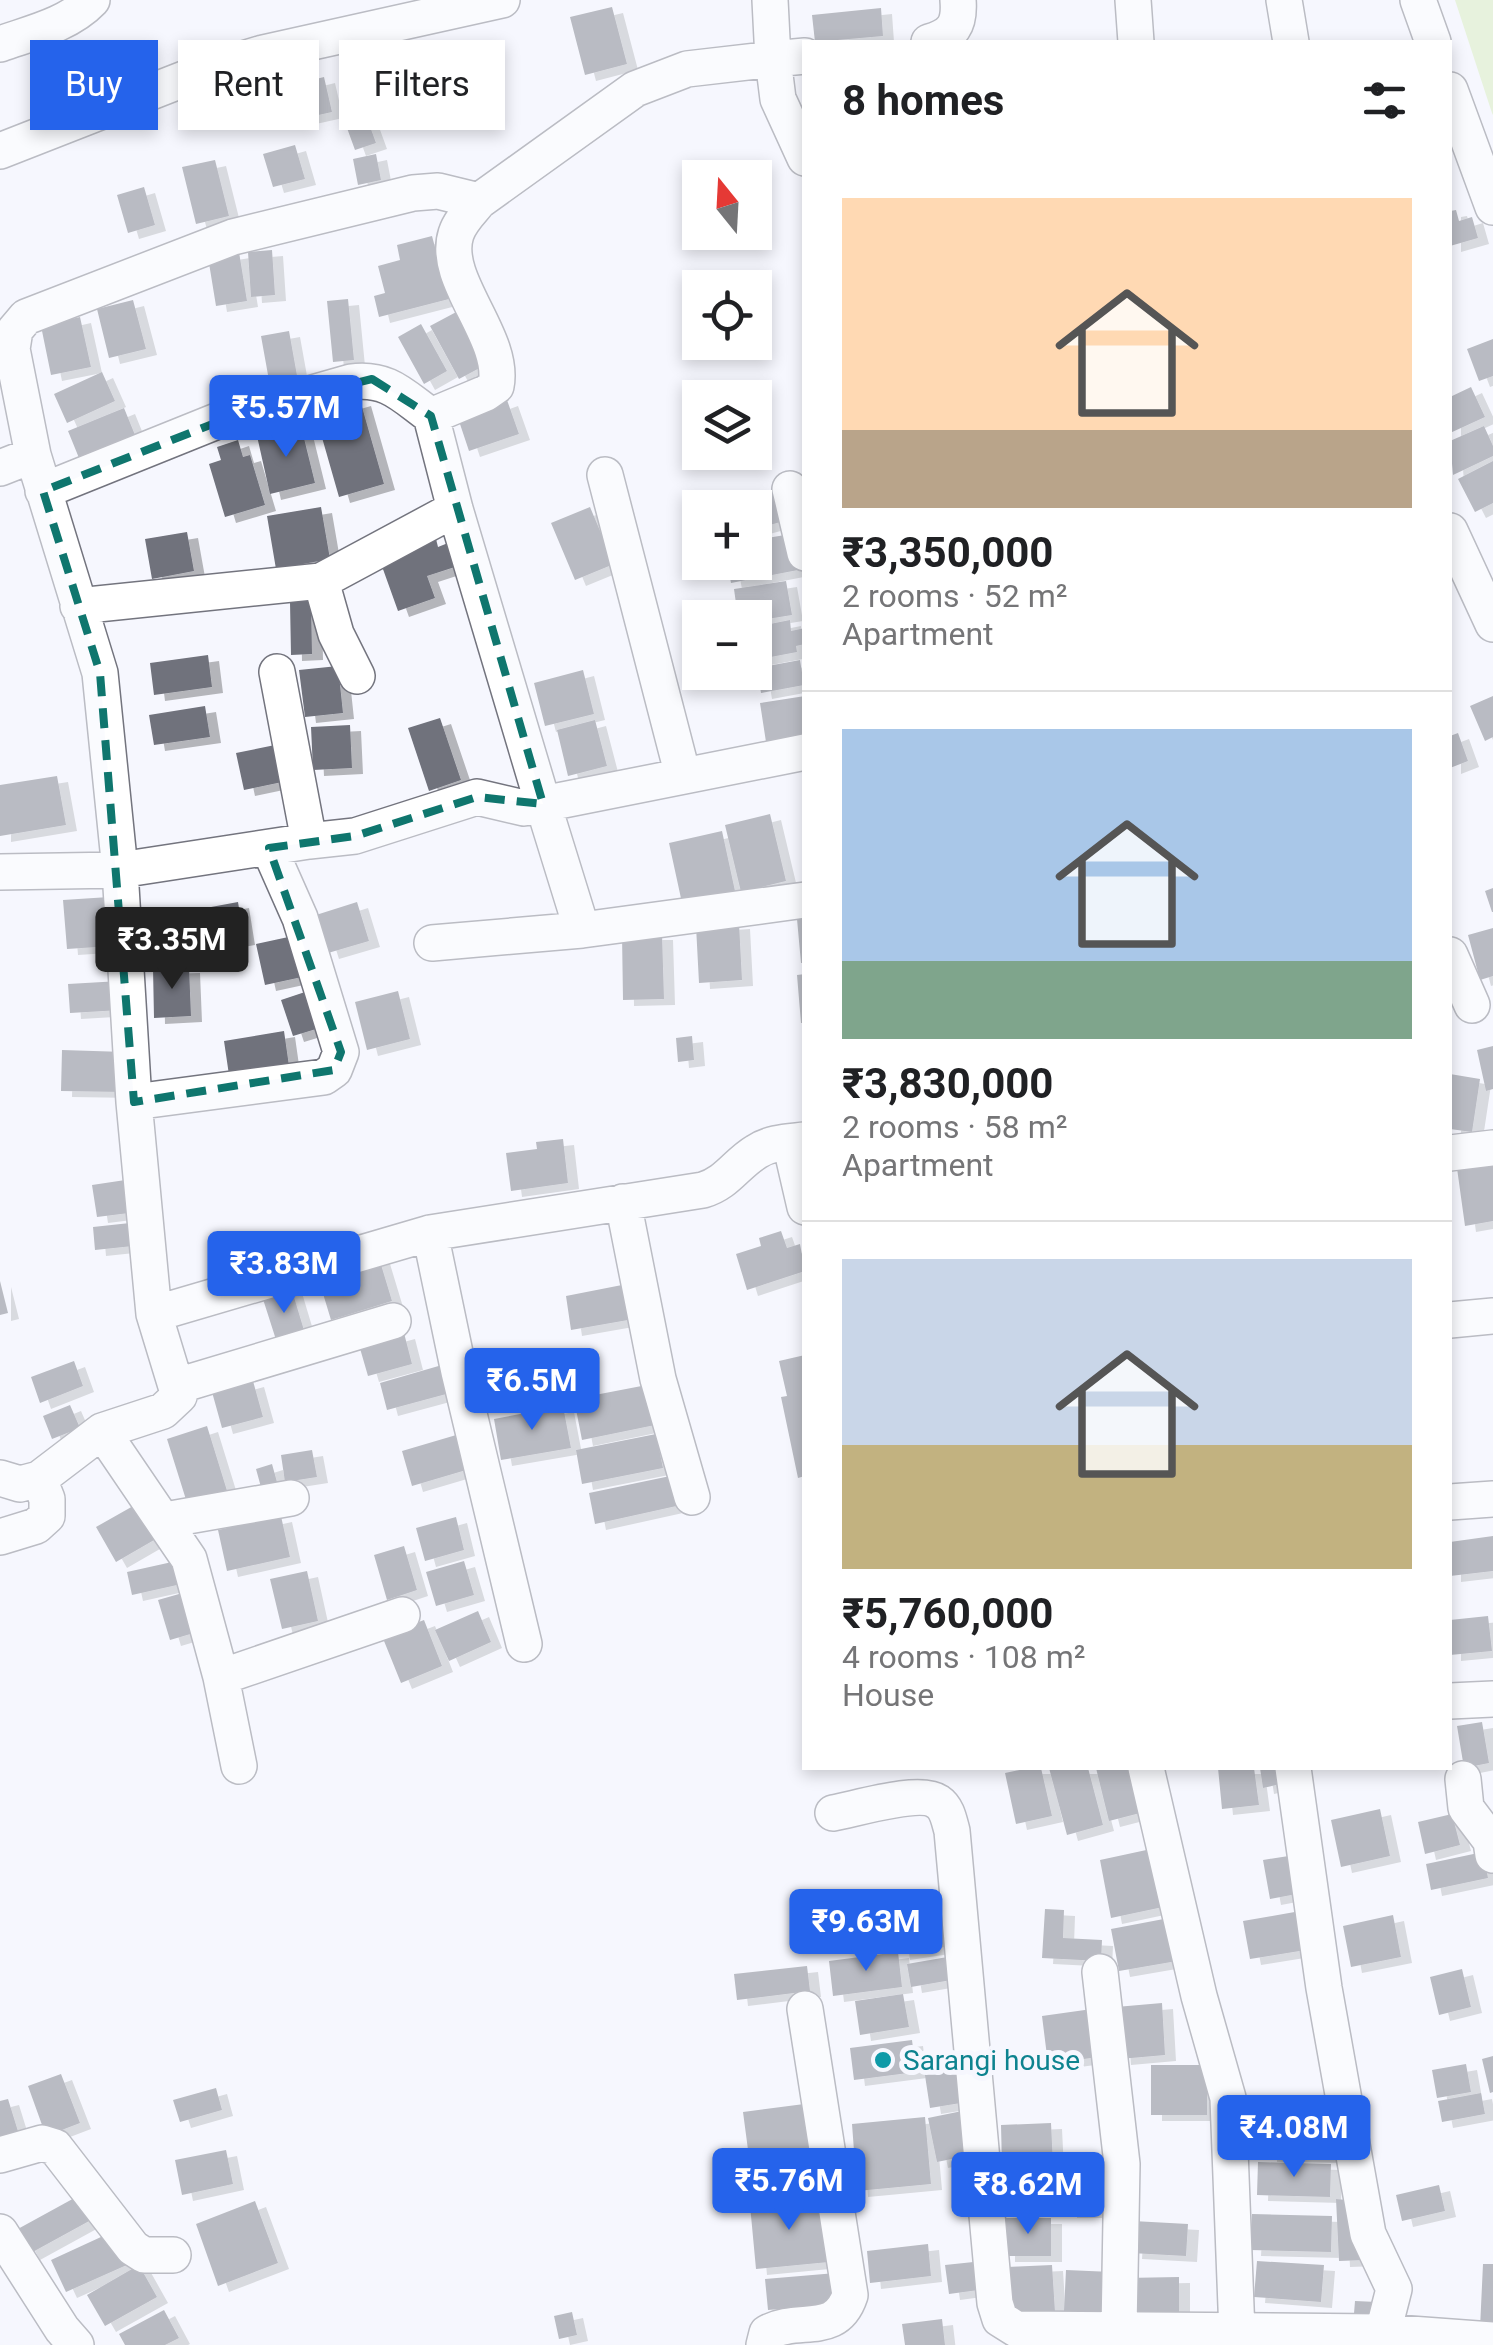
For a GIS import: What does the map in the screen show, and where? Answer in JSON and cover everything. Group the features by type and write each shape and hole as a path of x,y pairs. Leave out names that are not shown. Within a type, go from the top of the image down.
{"street":[{"path":"0,44 66,20 92,0"},
{"path":"0,151 263,52 502,0"},
{"path":"770,0 789,58 778,99 802,151"},
{"path":"933,40 954,30 960,19 958,0"},
{"path":"1132,0 1136,40"},
{"path":"1284,0 1291,40"},
{"path":"1418,0 1431,40"},
{"path":"431,416 486,394 496,386 497,362 456,261 455,237 479,201 635,89 687,68 789,58"},
{"path":"1452,102 1462,160 1493,207"},
{"path":"0,1478 20,1484 39,1479 102,1432 163,1411 179,1396 154,1314 134,1102 120,870 100,673 33,455 12,349 14,330 26,317 233,236 412,193 438,191 479,201"},
{"path":"43,491 253,408 351,382 372,380 387,385 431,416 455,510 582,930"},
{"path":"0,468 33,455"},
{"path":"605,475 682,776"},
{"path":"790,489 802,540"},
{"path":"78,606 321,581 455,510"},
{"path":"1452,535 1493,624"},
{"path":"321,581 336,634 357,676"},
{"path":"277,672 309,840"},
{"path":"0,872 120,870 356,836 477,796 524,808 802,753"},
{"path":"134,1102 324,1077 334,1070 341,1052 300,918 269,848"},
{"path":"432,943 582,930 802,900"},
{"path":"1452,960 1472,1006"},
{"path":"154,1314 430,1232 720,1185 754,1153 772,1144 797,1141 802,1182"},
{"path":"1452,1153 1493,1148"},
{"path":"623,1202 658,1379 692,1496"},
{"path":"430,1232 524,1644"},
{"path":"1452,1320 1493,1316"},
{"path":"177,1386 392,1320"},
{"path":"102,1432 189,1559 222,1677 239,1766"},
{"path":"0,1538 36,1526 46,1516 47,1499 39,1479"},
{"path":"165,1520 291,1498"},
{"path":"1452,1502 1493,1499"},
{"path":"222,1677 402,1615"},
{"path":"1452,1701 1493,1699"},
{"path":"1146,1770 1199,1996 1228,2098 1237,2333"},
{"path":"1293,1770 1324,1988 1368,2234 1394,2289 1383,2332"},
{"path":"1463,1780 1466,1808 1490,1842 1493,1855"},
{"path":"834,1813 922,1796 937,1801 947,1812 952,1830 995,2304 1000,2319 1016,2330 1383,2332 1493,2340"},
{"path":"1100,1972 1122,2164 1119,2330"},
{"path":"764,2345 767,2333 781,2325 829,2322 844,2311 850,2296 805,2008"},
{"path":"0,2154 42,2143 55,2147 133,2248 144,2254 173,2255"},
{"path":"0,2232 62,2330 76,2345"}],"highlighted area":[{"path":"372,379 431,416 543,804 477,797 355,836 269,848 341,1052 334,1070 134,1102 100,673 43,491 253,408"}],"green space":[{"path":"1455,0 1493,0 1493,115 1492,113"}],"building":[{"path":"612,7 627,64 585,75 570,17"},
{"path":"881,8 883,36 815,40 812,15"},
{"path":"324,77 332,112 319,115 319,78"},
{"path":"348,130 371,130 376,143 355,150"},
{"path":"295,145 305,179 273,187 263,154"},
{"path":"376,154 381,180 358,185 353,159"},
{"path":"215,160 229,216 196,224 182,167"},
{"path":"144,187 155,225 128,233 117,195"},
{"path":"1456,210 1459,221 1472,217 1478,238 1452,245 1452,211"},
{"path":"432,236 449,299 379,317 374,296 385,293 378,266 400,260 397,245"},
{"path":"272,250 275,295 251,297 248,252"},
{"path":"239,252 247,301 216,306 208,257"},
{"path":"348,299 354,360 333,362 327,301"},
{"path":"133,300 146,349 109,358 97,309"},
{"path":"460,310 489,363 459,379 430,326"},
{"path":"80,317 91,367 51,375 41,326"},
{"path":"421,324 447,371 424,384 398,337"},
{"path":"289,331 298,381 270,386 261,336"},
{"path":"1493,339 1493,376 1479,381 1467,349"},
{"path":"102,372 115,401 67,423 54,394"},
{"path":"1471,387 1485,417 1452,432 1452,396"},
{"path":"360,400 384,484 339,497 315,413"},
{"path":"507,400 519,434 469,451 458,418"},
{"path":"124,408 135,435 79,458 68,431"},
{"path":"301,426 315,483 270,494 257,436"},
{"path":"1484,426 1493,456 1453,475 1452,440"},
{"path":"238,440 243,457 250,455 265,505 225,517 209,464 221,460 217,447"},
{"path":"1493,461 1493,503 1475,512 1458,479"},
{"path":"779,488 788,520 772,524 772,490"},
{"path":"321,507 330,559 276,569 267,516"},
{"path":"590,507 614,564 575,580 551,523"},
{"path":"187,532 194,571 152,579 145,539"},
{"path":"791,534 798,570 772,575 772,537"},
{"path":"436,539 438,547 453,541 461,565 427,576 435,598 398,611 379,558"},
{"path":"786,581 792,615 772,618 772,600 736,600 734,589"},
{"path":"311,601 312,654 291,655 290,602"},
{"path":"790,620 791,631 802,629 802,645 796,646 797,652 772,657 772,624"},
{"path":"208,655 212,687 154,695 150,663"},
{"path":"800,660 802,685 761,693 761,690 772,690 772,665"},
{"path":"338,666 343,713 305,717 299,670"},
{"path":"583,670 594,714 545,726 534,683"},
{"path":"802,696 802,737 766,742 760,703"},
{"path":"1493,696 1493,737 1485,741 1470,706"},
{"path":"205,706 210,737 154,745 149,715"},
{"path":"440,718 461,780 429,791 408,728"},
{"path":"595,720 607,766 568,776 557,730"},
{"path":"350,725 352,768 313,770 311,727"},
{"path":"1458,733 1468,761 1452,767 1452,735"},
{"path":"280,744 287,781 244,790 236,753"},
{"path":"57,776 66,825 0,836 0,785"},
{"path":"770,814 786,881 741,892 725,825"},
{"path":"722,831 735,891 682,903 669,843"},
{"path":"1493,888 1493,912 1492,912 1485,891"},
{"path":"109,897 112,946 67,949 63,900"},
{"path":"238,902 244,939 174,951 168,915"},
{"path":"357,902 369,941 328,953 316,915"},
{"path":"802,907 802,963 801,963 796,908"},
{"path":"739,923 742,980 699,983 696,926"},
{"path":"1493,928 1493,976 1480,980 1468,935"},
{"path":"622,934 662,934 664,999 623,1000"},
{"path":"293,936 302,977 265,985 256,944"},
{"path":"189,967 191,1016 154,1018 153,968"},
{"path":"802,974 802,1023 801,1023 797,975"},
{"path":"120,981 121,1010 70,1013 68,984"},
{"path":"314,989 326,1026 293,1036 281,1000"},
{"path":"398,991 410,1039 367,1050 355,1002"},
{"path":"284,1031 289,1066 229,1075 224,1041"},
{"path":"692,1036 694,1060 678,1062 676,1038"},
{"path":"1493,1046 1493,1089 1486,1091 1477,1050"},
{"path":"62,1050 125,1052 124,1092 61,1091"},
{"path":"1452,1074 1480,1079 1472,1132 1452,1129"},
{"path":"563,1139 568,1183 511,1191 506,1153 537,1149 536,1142"},
{"path":"1493,1156 1493,1221 1465,1226 1456,1161"},
{"path":"132,1179 137,1212 97,1217 92,1185"},
{"path":"130,1223 133,1246 95,1250 93,1227"},
{"path":"781,1231 787,1248 800,1244 802,1272 747,1290 736,1254 761,1246 759,1238"},
{"path":"379,1258 392,1301 331,1320 318,1277"},
{"path":"0,1281 8,1313 0,1315"},
{"path":"622,1285 628,1320 571,1330 566,1296"},
{"path":"291,1287 306,1337 278,1346 262,1296"},
{"path":"404,1333 412,1364 368,1376 359,1345"},
{"path":"802,1356 802,1477 798,1478 781,1397 787,1396 779,1361"},
{"path":"74,1361 83,1386 40,1403 31,1377"},
{"path":"442,1365 450,1393 387,1410 380,1383"},
{"path":"253,1381 263,1417 222,1428 212,1392"},
{"path":"652,1384 660,1424 582,1440 574,1399"},
{"path":"70,1405 80,1428 52,1439 43,1416"},
{"path":"563,1406 571,1448 501,1460 494,1419"},
{"path":"207,1426 228,1494 188,1506 167,1439"},
{"path":"463,1433 473,1468 412,1486 402,1451"},
{"path":"656,1434 663,1468 582,1484 576,1450"},
{"path":"312,1450 317,1477 285,1482 281,1455"},
{"path":"272,1464 280,1493 264,1498 256,1469"},
{"path":"675,1475 681,1505 595,1524 589,1493"},
{"path":"142,1501 161,1536 116,1562 96,1527"},
{"path":"281,1516 290,1557 227,1571 218,1530"},
{"path":"456,1517 464,1550 425,1561 416,1528"},
{"path":"1493,1536 1493,1571 1452,1576 1452,1542"},
{"path":"404,1546 417,1590 387,1600 374,1555"},
{"path":"464,1561 474,1595 436,1606 426,1572"},
{"path":"172,1562 177,1585 132,1595 127,1572"},
{"path":"307,1571 318,1621 282,1629 270,1579"},
{"path":"193,1590 204,1630 170,1640 158,1600"},
{"path":"478,1611 491,1642 449,1661 435,1630"},
{"path":"1488,1616 1492,1651 1452,1655 1452,1620"},
{"path":"424,1620 442,1666 401,1683 382,1636"},
{"path":"1482,1722 1489,1763 1464,1768 1457,1726"},
{"path":"1041,1770 1052,1816 1016,1824 1005,1773"},
{"path":"1050,1770 1089,1770 1103,1825 1067,1835"},
{"path":"1096,1770 1138,1770 1148,1811 1109,1821"},
{"path":"1218,1770 1254,1770 1259,1805 1222,1809"},
{"path":"1260,1770 1287,1770 1289,1782 1263,1788"},
{"path":"1380,1809 1390,1856 1341,1867 1331,1820"},
{"path":"1452,1814 1460,1845 1425,1854 1418,1822"},
{"path":"1151,1849 1163,1907 1111,1918 1100,1860"},
{"path":"1483,1852 1488,1878 1431,1890 1426,1864"},
{"path":"1295,1855 1302,1893 1270,1899 1263,1860"},
{"path":"1045,1909 1064,1910 1063,1938 1102,1940 1101,1961 1042,1958"},
{"path":"1306,1910 1312,1949 1250,1959 1243,1921"},
{"path":"1393,1915 1401,1957 1351,1967 1343,1926"},
{"path":"947,1916 952,1946 899,1954 895,1924"},
{"path":"1169,1918 1177,1961 1119,1971 1111,1929"},
{"path":"898,1952 902,1987 833,1996 829,1961"},
{"path":"959,1955 963,1978 911,1987 907,1964"},
{"path":"807,1966 810,1991 737,2000 734,1974"},
{"path":"1462,1969 1471,2007 1439,2015 1430,1977"},
{"path":"903,1994 909,2027 860,2035 855,2001"},
{"path":"1162,2003 1165,2055 1120,2059 1116,2007"},
{"path":"1092,2009 1098,2057 1048,2064 1042,2016"},
{"name":"Sarangi house","path":"912,2040 916,2072 854,2080 850,2048"},
{"path":"1493,2056 1493,2092 1490,2093 1482,2059"},
{"path":"966,2062 973,2101 930,2108 924,2069"},
{"path":"1466,2064 1471,2092 1437,2098 1432,2070"},
{"path":"1151,2065 1207,2065 1207,2115 1151,2115"},
{"path":"61,2074 80,2123 46,2136 28,2086"},
{"path":"216,2088 222,2110 180,2122 173,2100"},
{"path":"1481,2093 1485,2114 1442,2122 1438,2101"},
{"path":"8,2099 21,2141 0,2147 0,2101"},
{"path":"812,2103 821,2171 752,2180 743,2112"},
{"path":"967,2110 976,2154 937,2162 928,2118"},
{"path":"925,2117 931,2184 857,2191 852,2124"},
{"path":"1266,2119 1334,2121 1334,2157 1266,2156"},
{"path":"1051,2123 1053,2164 1002,2166 1001,2125"},
{"path":"226,2150 233,2184 182,2195 175,2160"},
{"path":"1258,2162 1331,2164 1330,2197 1257,2195"},
{"path":"1057,2166 1058,2209 1003,2210 1002,2167"},
{"path":"1066,2174 1114,2174 1114,2212 1066,2212"},
{"path":"1439,2185 1445,2211 1402,2221 1396,2195"},
{"path":"78,2196 91,2220 29,2254 16,2230"},
{"path":"823,2198 829,2262 756,2269 750,2205"},
{"path":"1336,2199 1358,2201 1365,2260 1339,2261"},
{"path":"255,2201 278,2263 218,2286 196,2224"},
{"path":"1252,2214 1332,2216 1331,2252 1250,2250"},
{"path":"1004,2218 1051,2218 1051,2256 1004,2256"},
{"path":"1133,2221 1188,2224 1186,2256 1131,2253"},
{"path":"114,2231 129,2264 66,2292 51,2260"},
{"path":"928,2244 931,2276 870,2283 867,2251"},
{"path":"983,2261 986,2289 949,2294 945,2265"},
{"path":"1257,2261 1324,2265 1321,2302 1254,2297"},
{"path":"1483,2264 1493,2264 1493,2329 1480,2328"},
{"path":"139,2265 157,2297 105,2326 87,2295"},
{"path":"1052,2265 1055,2312 1010,2315 1007,2267"},
{"path":"1066,2270 1112,2272 1109,2314 1064,2311"},
{"path":"836,2273 839,2304 768,2310 765,2279"},
{"path":"1179,2277 1179,2312 1125,2312 1125,2278"},
{"path":"1355,2301 1377,2302 1376,2327 1353,2326"},
{"path":"164,2310 179,2338 165,2345 125,2345 119,2334"},
{"path":"572,2312 577,2335 559,2339 554,2316"},
{"path":"942,2319 945,2345 905,2345 902,2324"}],"place":[{"name":"Sarangi house","path":"883,2060"}]}
